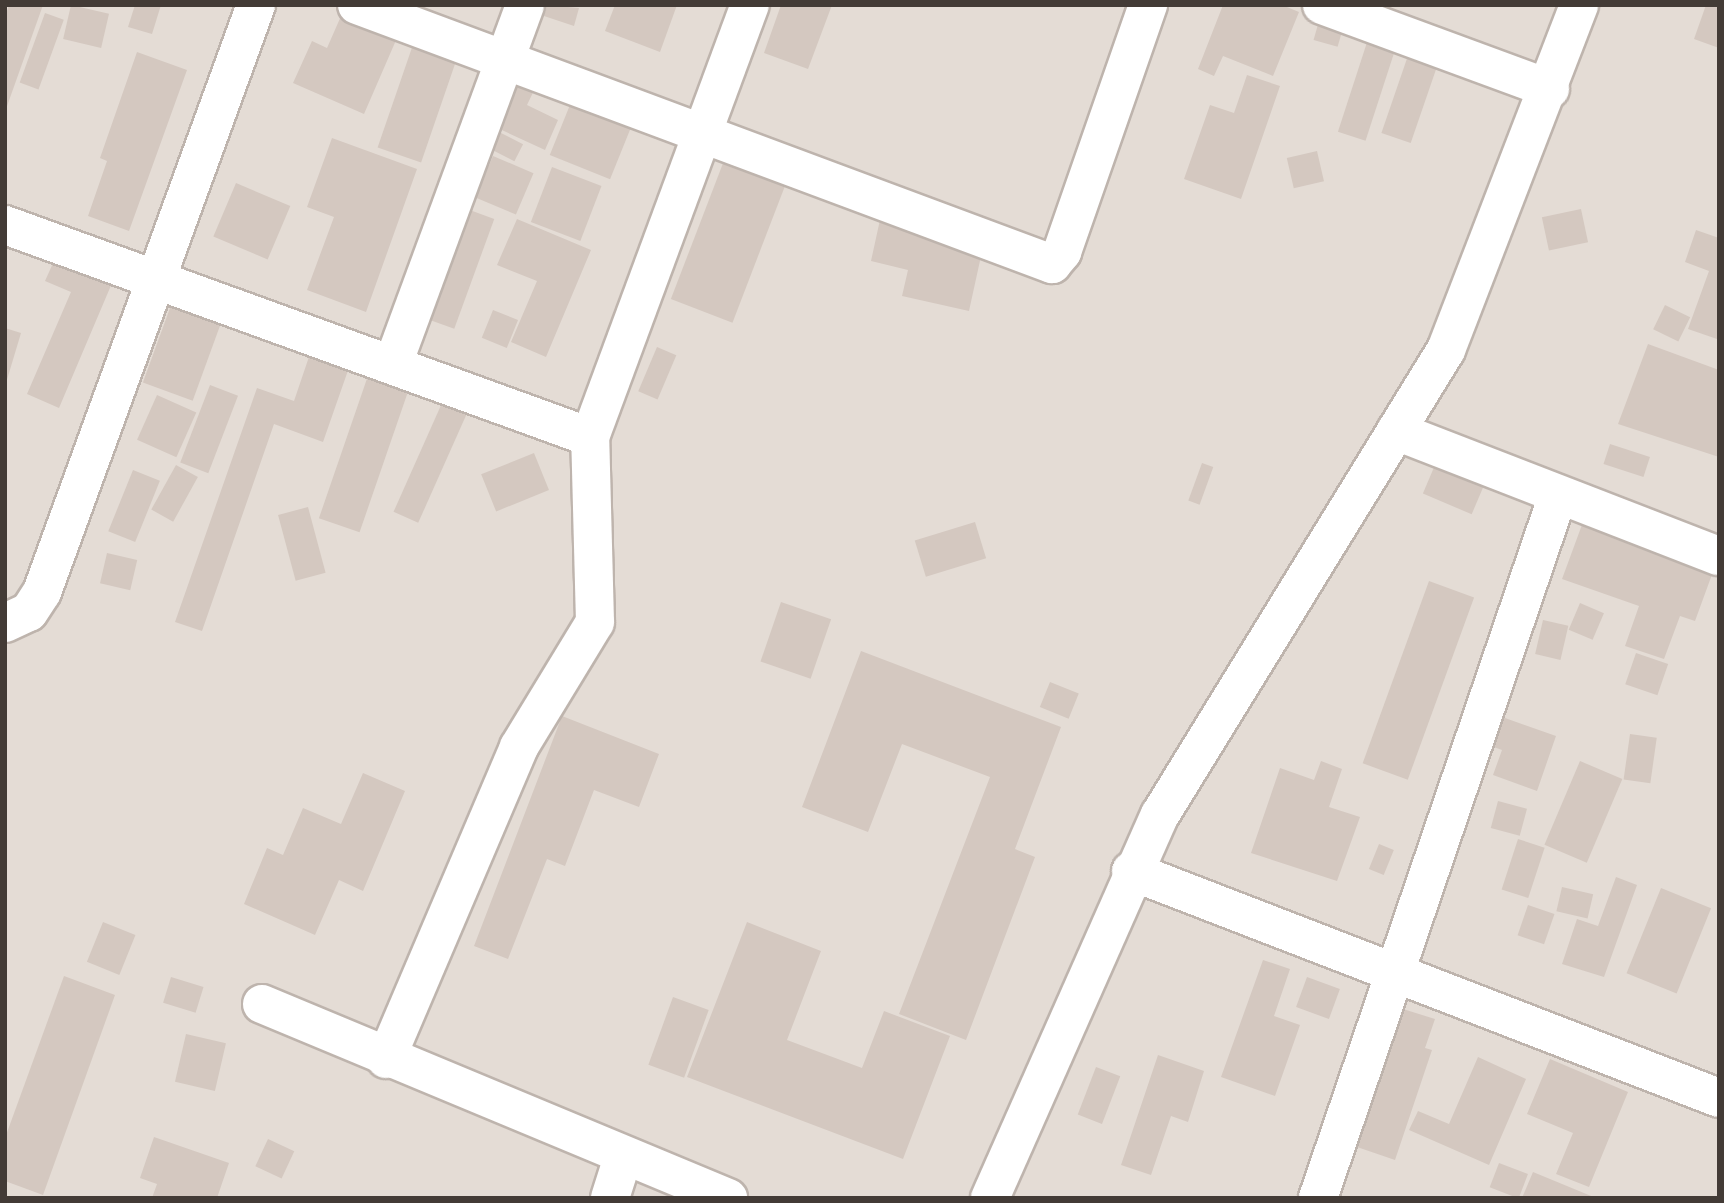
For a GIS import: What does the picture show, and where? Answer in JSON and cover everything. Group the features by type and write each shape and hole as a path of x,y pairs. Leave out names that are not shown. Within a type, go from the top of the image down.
{"street":[{"path":"5,623 29,612 42,592 157,283 256,5"},
{"path":"357,5 1052,264 1062,252 1148,5"},
{"path":"393,364 525,5"},
{"path":"386,1059 519,747 595,622 590,437 750,5"},
{"path":"1322,5 1550,89"},
{"path":"990,1198 1131,871 1196,751 1446,350 1550,89 1579,5"},
{"path":"5,225 157,283 393,364 590,437"},
{"path":"1396,431 1719,556"},
{"path":"1318,1198 1558,495"},
{"path":"1131,871 1719,1098"},
{"path":"262,1004 386,1059 728,1198"},
{"path":"610,1198 623,1157"}],"shaded area":[{"path":"5,5 1719,5 1719,1198 5,1198"}],"building":[{"path":"9,5 43,5 6,109 5,17"},
{"path":"71,5 109,14 101,48 63,39"},
{"path":"135,5 161,5 152,34 128,27"},
{"path":"545,5 579,8 574,26 541,15"},
{"path":"615,5 677,5 660,52 605,31"},
{"path":"781,5 832,5 808,69 764,53"},
{"path":"1223,5 1282,5 1299,12 1273,76 1223,56 1214,76 1198,69"},
{"path":"1706,5 1719,5 1719,48 1694,39"},
{"path":"345,7 400,31 364,114 293,83 312,41 327,48"},
{"path":"45,13 64,20 38,89 20,83"},
{"path":"1321,14 1345,21 1338,47 1314,40"},
{"path":"1371,30 1399,39 1366,141 1338,132"},
{"path":"417,33 460,48 421,162 378,147"},
{"path":"1412,44 1441,54 1411,143 1381,133"},
{"path":"137,52 187,70 129,231 88,216 107,161 100,158"},
{"path":"519,70 539,80 527,105 558,120 545,150 493,126"},
{"path":"1247,75 1280,86 1241,199 1184,179 1210,105 1234,113"},
{"path":"576,90 636,114 610,179 550,155"},
{"path":"499,132 523,144 514,161 490,149"},
{"path":"332,138 417,169 366,312 307,290 334,217 307,207"},
{"path":"730,145 792,169 732,323 671,299"},
{"path":"1317,151 1324,181 1294,188 1287,158"},
{"path":"493,156 534,173 516,215 475,197"},
{"path":"552,167 601,186 580,241 531,222"},
{"path":"236,183 290,206 268,259 213,236"},
{"path":"883,206 983,247 969,311 902,296 908,270 871,261"},
{"path":"467,209 494,219 454,329 427,319"},
{"path":"1581,209 1588,242 1549,251 1542,217"},
{"path":"517,219 591,250 546,357 511,342 537,281 497,265"},
{"path":"1696,230 1719,238 1717,339 1688,329 1709,271 1685,262"},
{"path":"58,252 115,276 59,408 27,394 71,292 45,281"},
{"path":"174,297 224,315 193,401 143,383"},
{"path":"1665,305 1690,317 1678,342 1653,329"},
{"path":"493,310 518,320 507,348 482,338"},
{"path":"5,328 21,333 6,383 5,383"},
{"path":"1648,344 1719,370 1719,457 1618,424"},
{"path":"313,345 352,359 323,442 274,424 202,631 175,622 257,388 294,401"},
{"path":"657,347 676,355 658,399 638,391"},
{"path":"371,367 412,381 360,532 319,518"},
{"path":"210,385 238,396 208,473 180,462"},
{"path":"446,394 471,405 418,523 394,512"},
{"path":"157,395 196,412 176,457 137,440"},
{"path":"1610,444 1650,457 1643,477 1604,464"},
{"path":"534,453 549,490 496,511 481,474"},
{"path":"1202,463 1213,467 1200,505 1188,501"},
{"path":"176,465 198,477 173,522 151,510"},
{"path":"1435,465 1484,486 1472,514 1423,494"},
{"path":"133,470 160,481 135,542 108,531"},
{"path":"308,507 326,573 296,581 278,515"},
{"path":"975,522 986,558 926,577 915,540"},
{"path":"1583,522 1714,569 1695,621 1680,616 1664,659 1625,646 1639,606 1562,579"},
{"path":"107,553 137,560 130,590 100,583"},
{"path":"1429,581 1474,597 1408,780 1363,763"},
{"path":"781,602 831,619 811,679 760,662"},
{"path":"1580,603 1604,613 1593,640 1569,630"},
{"path":"1543,620 1568,626 1560,660 1535,654"},
{"path":"861,651 1061,727 1015,849 1035,857 966,1040 899,1014 990,777 902,744 868,832 802,807"},
{"path":"1636,653 1668,664 1657,695 1625,684"},
{"path":"1050,682 1079,694 1069,719 1040,707"},
{"path":"1491,713 1556,736 1537,791 1493,775 1502,750 1480,742"},
{"path":"562,716 659,754 639,807 594,790 565,866 547,859 508,959 474,946"},
{"path":"1630,734 1657,738 1650,783 1624,780"},
{"path":"1321,761 1342,769 1329,807 1360,817 1337,881 1251,853 1280,768 1314,780"},
{"path":"1580,761 1622,779 1587,863 1544,845"},
{"path":"363,773 405,791 363,891 339,880 315,935 244,904 267,848 283,855 303,808 341,824"},
{"path":"1498,801 1527,809 1520,836 1491,828"},
{"path":"1518,839 1545,848 1528,898 1502,889"},
{"path":"1379,844 1394,850 1384,875 1369,869"},
{"path":"1616,877 1637,885 1604,977 1562,964 1577,919 1598,926"},
{"path":"1562,887 1593,894 1588,919 1556,911"},
{"path":"1661,888 1711,908 1677,994 1627,973"},
{"path":"1528,905 1554,914 1544,944 1518,935"},
{"path":"103,922 135,935 119,975 87,962"},
{"path":"747,922 821,951 787,1040 862,1068 884,1011 950,1036 903,1159 687,1077"},
{"path":"1263,960 1290,969 1274,1016 1300,1025 1275,1096 1221,1077"},
{"path":"64,976 115,995 43,1195 5,1181 5,1138"},
{"path":"171,977 204,987 196,1013 163,1003"},
{"path":"1307,977 1340,989 1329,1019 1296,1007"},
{"path":"673,997 709,1010 684,1078 648,1065"},
{"path":"1403,1009 1435,1019 1425,1048 1432,1050 1395,1160 1357,1147"},
{"path":"186,1034 226,1043 215,1091 175,1082"},
{"path":"1158,1055 1204,1071 1188,1122 1171,1116 1151,1175 1121,1165"},
{"path":"1478,1057 1526,1079 1489,1165 1409,1130 1418,1111 1449,1124"},
{"path":"1550,1059 1628,1092 1589,1187 1556,1174 1573,1133 1527,1114"},
{"path":"1096,1067 1120,1076 1102,1124 1078,1115"},
{"path":"154,1137 229,1163 217,1198 152,1198 157,1184 140,1178"},
{"path":"268,1139 294,1151 282,1178 255,1166"},
{"path":"1499,1163 1528,1174 1519,1198 1490,1187"},
{"path":"1533,1172 1596,1198 1522,1198"}]}
